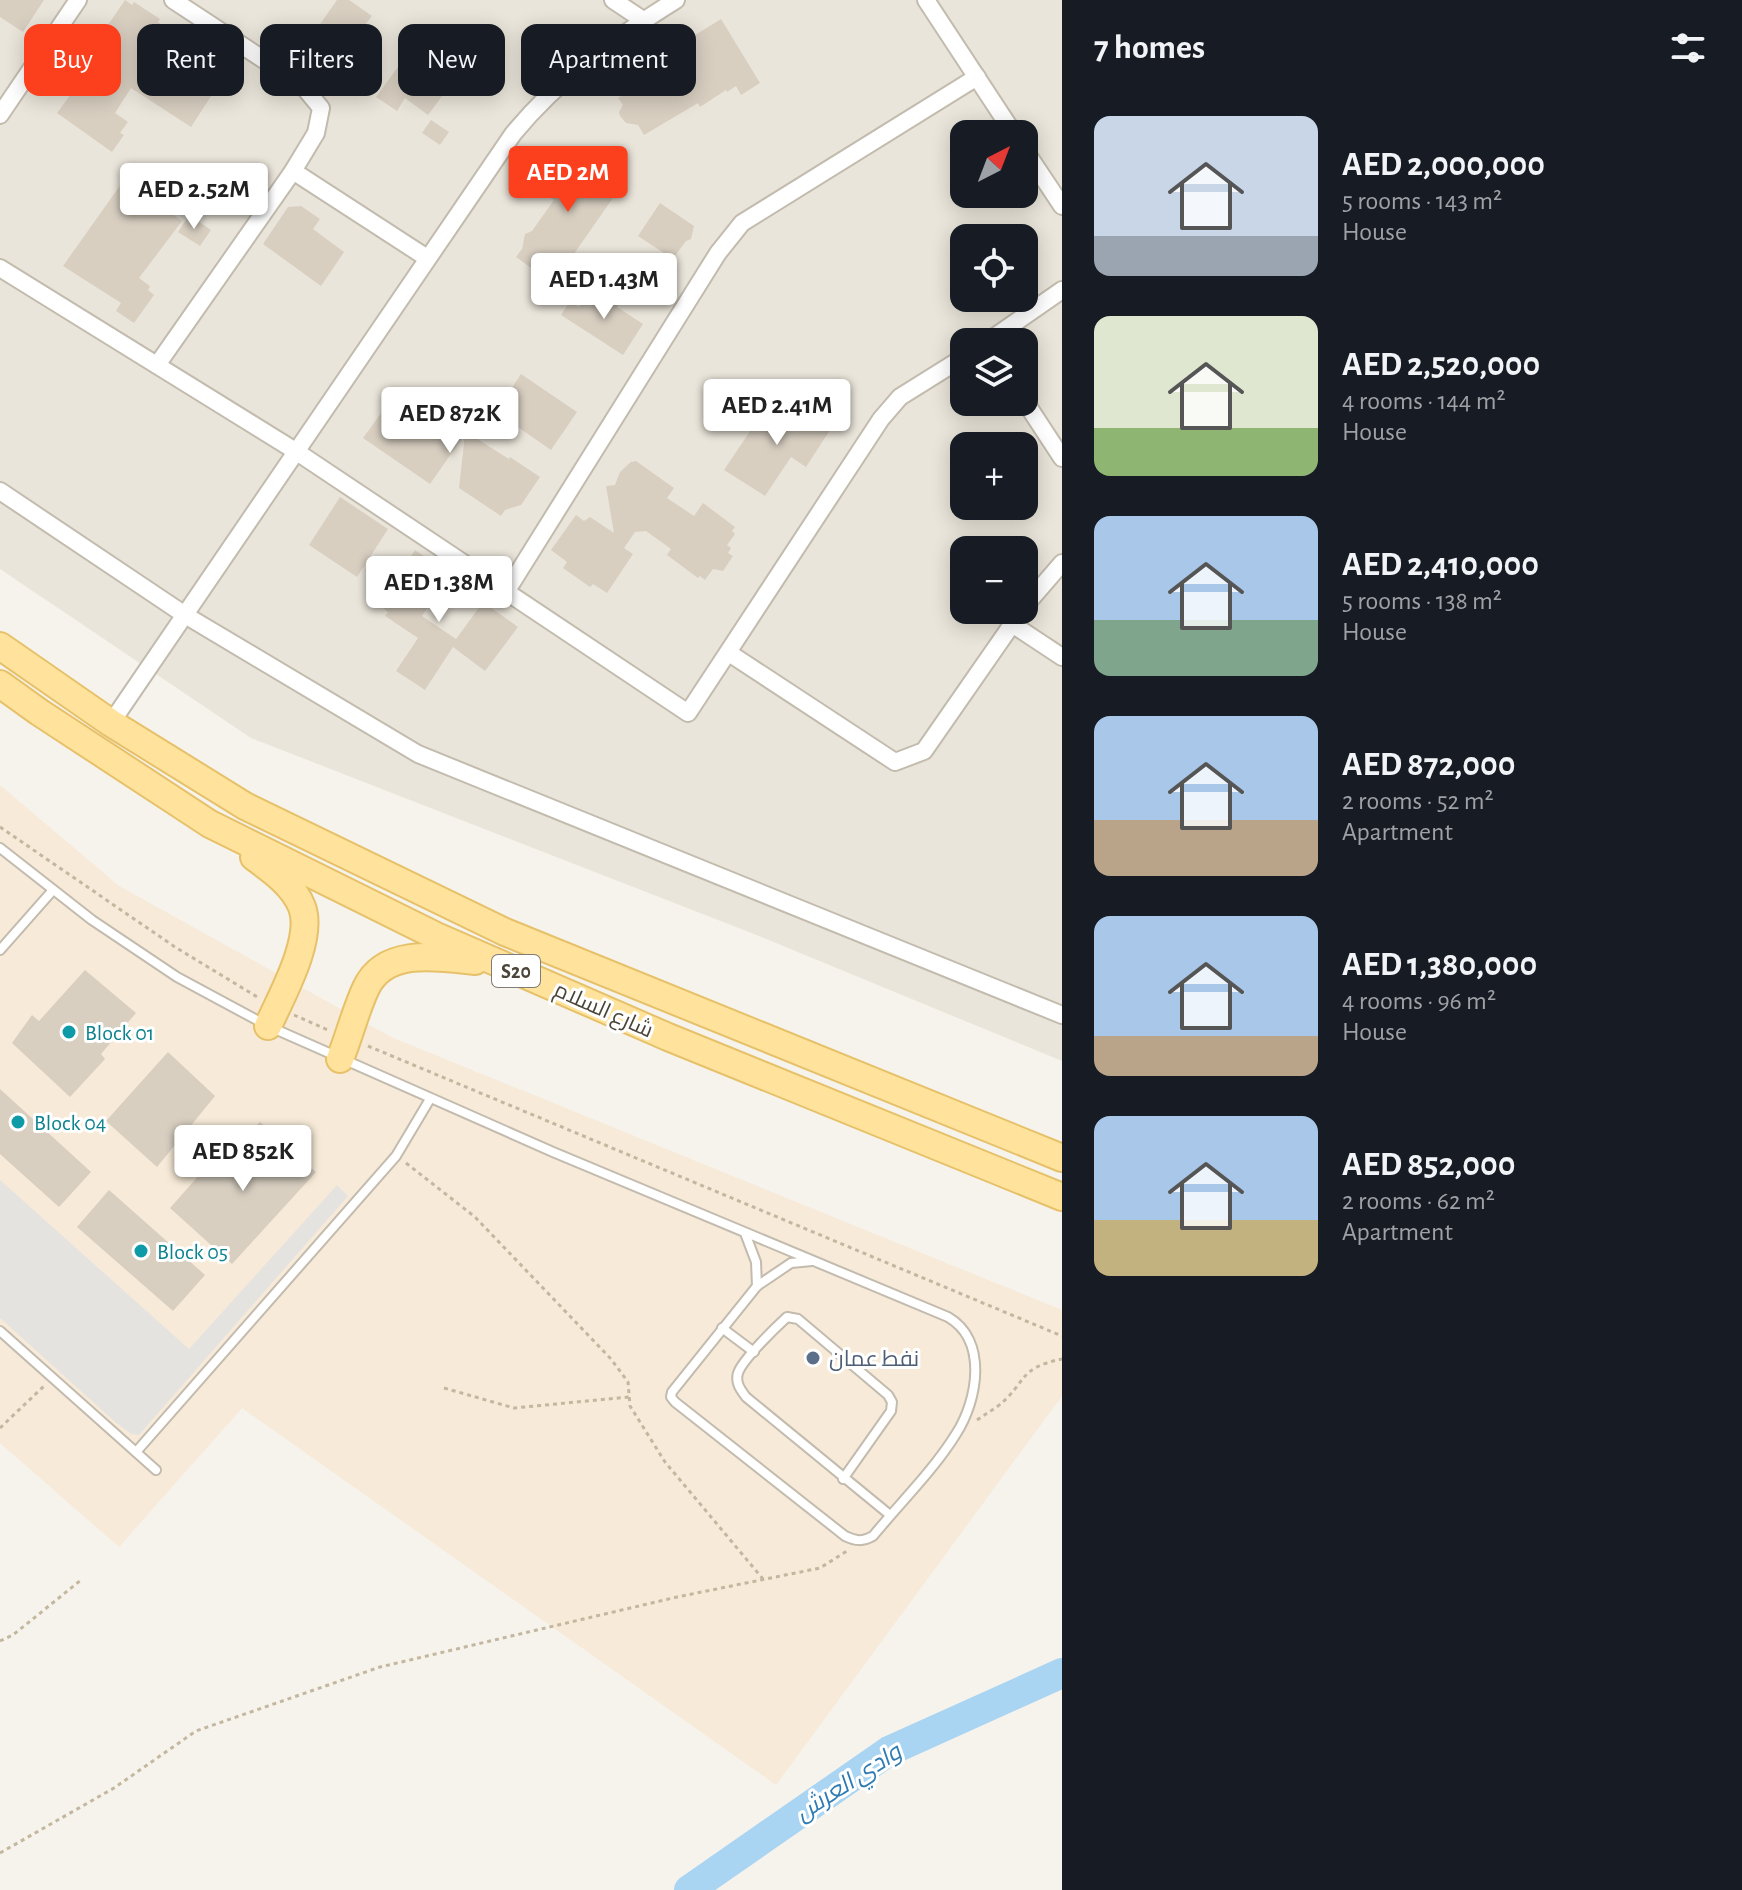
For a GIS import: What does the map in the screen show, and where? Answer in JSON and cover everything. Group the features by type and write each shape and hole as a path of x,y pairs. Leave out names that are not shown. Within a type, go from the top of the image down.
{"main road":[{"name":"شارع السلام","path":"0,646 111,723 245,806 505,932 1062,1158"},
{"name":"شارع السلام","path":"0,684 210,824 436,936 668,1037 1062,1197"},
{"path":"210,824 289,886 303,908 304,933 293,970 272,1017"},
{"path":"344,1049 367,987 389,964 423,956 498,963"}],"street":[{"path":"0,115 78,0"},
{"path":"157,365 293,171 316,133 321,108 302,85 173,0"},
{"path":"613,0 643,20"},
{"path":"111,723 492,163 532,112 579,66 676,0"},
{"path":"926,0 1005,120"},
{"path":"506,592 718,253 742,223 977,77"},
{"path":"1038,170 1062,206"},
{"path":"293,171 427,258"},
{"path":"0,268 297,452 688,713 881,419 900,397 950,366"},
{"path":"1007,328 1062,290"},
{"path":"1034,416 1062,458"},
{"path":"0,491 185,615 418,754 1062,1015"},
{"path":"1038,591 1062,563"},
{"path":"729,653 895,762 924,751 1011,624"},
{"path":"1030,624 1062,657"}],"lane":[{"path":"0,848 92,920 177,977 344,1049 430,1099 958,1322 975,1354 974,1384 957,1433 873,1536 865,1541 845,1536 671,1397 757,1286 791,1263 812,1261"},
{"path":"0,950 53,890"},
{"path":"136,1452 396,1156 430,1099"},
{"path":"745,1233 756,1262 757,1286"},
{"path":"843,1479 891,1411 892,1402 888,1395 798,1319 787,1317 738,1372 738,1386 746,1397 843,1479 890,1515"},
{"path":"722,1328 754,1352"},
{"path":"0,1331 156,1470"}],"path":[{"path":"0,827 272,1017 344,1049 1062,1336"},
{"path":"396,1156 475,1217 611,1359 628,1382 630,1406 665,1462 763,1579"},
{"path":"957,1433 1000,1405 1024,1374 1042,1363 1062,1359"},
{"path":"0,1428 52,1377"},
{"path":"444,1388 514,1408 629,1397"},
{"path":"0,1853 114,1788 196,1731 380,1667 820,1568 865,1541"},
{"path":"0,1641 13,1635 81,1580"}],"shaded area":[{"path":"0,0 1062,0 1062,1061 754,934 251,738 0,569"},
{"path":"0,785 119,886 391,1037 1062,1310 1062,1396 776,1785 242,1408 119,1547 0,1443"},
{"path":"0,1180 189,1349 337,1185 348,1196 139,1435 131,1434 114,1421 0,1318"}],"building":[{"path":"0,0 44,0 28,24 24,24 23,32 0,17"},
{"path":"125,0 132,5 134,2 160,19 161,24 137,24 137,92 131,88 115,113 128,122 120,133 124,135 112,152 57,113 69,96 121,96 121,24 109,24"},
{"path":"337,0 349,0 372,16 366,24 320,24"},
{"path":"721,19 760,83 741,95 736,86 726,90 644,135 638,125 626,123 620,116 623,105 618,98 696,96 696,35"},
{"path":"398,67 398,96 442,96 428,115 405,98 397,111 376,97 382,96 382,89"},
{"path":"143,96 211,96 191,127"},
{"path":"431,120 449,132 440,145 422,133"},
{"path":"572,148 624,182 553,284 516,257 522,249 525,234 532,231 554,200 542,193"},
{"path":"124,180 182,221 139,278 150,286 148,290 154,295 134,323 116,311 121,303 63,266"},
{"path":"660,203 694,226 691,239 675,256 670,257 638,236"},
{"path":"301,206 320,219 313,229 344,252 321,286 263,244 288,207"},
{"path":"189,215 211,230 200,246 178,232"},
{"path":"598,290 643,324 623,355 561,315 570,301 579,307 587,295 592,299"},
{"path":"521,374 577,412 551,450 496,412"},
{"path":"396,393 445,425 449,419 540,477 521,505 505,510 501,516 459,488 465,434 430,484 363,438"},
{"path":"807,396 820,405 812,418 830,430 806,467 791,457 765,496 724,470 765,409 788,426"},
{"path":"636,461 674,488 667,498 694,516 703,503 735,527 732,531 735,534 727,545 731,548 728,553 733,556 723,571 713,569 705,580 700,576 698,578 667,555 671,549 646,531 635,532 624,548 633,554 607,593 593,584 590,587 563,568 567,562 551,550 576,515 584,521 590,517 614,533 606,486 615,485 620,472"},
{"path":"340,497 388,529 357,577 309,545"},
{"path":"415,550 450,574 422,616 456,639 483,602 518,627 485,671 453,647 425,690 396,671 418,638 385,616 388,612 379,605"},
{"name":"Block 01","path":"85,970 136,1013 101,1054 105,1059 70,1097 12,1043 32,1015 39,1021"},
{"path":"168,1052 215,1096 157,1167 106,1121"},
{"name":"Block 04","path":"0,1089 91,1172 59,1207 0,1154"},
{"path":"260,1122 316,1172 232,1264 170,1208 209,1164 216,1170"},
{"name":"Block 05","path":"109,1190 205,1275 173,1311 77,1227"}],"waterway":[{"name":"وادي العرش","path":"689,1890 889,1751 1062,1673"}],"place":[{"name":"Block 01","path":"69,1032"},
{"name":"Block 04","path":"18,1122"},
{"name":"Block 05","path":"141,1251"},
{"name":"نفط عمان","path":"813,1358"}]}
